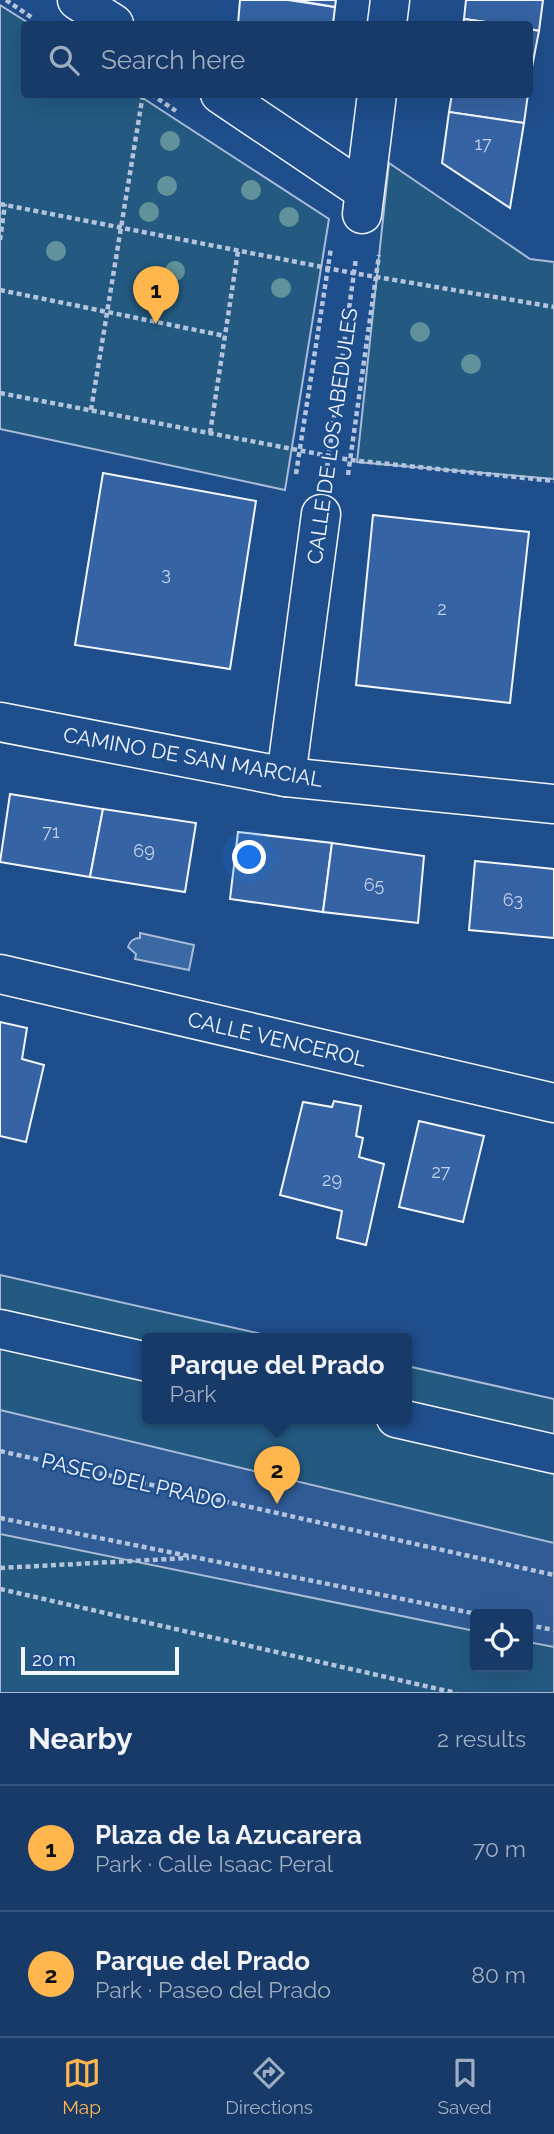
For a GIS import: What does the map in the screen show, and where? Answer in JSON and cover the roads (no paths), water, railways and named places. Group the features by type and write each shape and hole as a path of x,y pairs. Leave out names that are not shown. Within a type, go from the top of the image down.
{"street":[{"path":"77,0 109,21"},
{"path":"387,21 390,0"},
{"path":"225,98 363,203 376,98"},
{"name":"CALLE DE LOS ABEDULES","path":"286,777 321,514"},
{"name":"CAMINO DE SAN MARCIAL","path":"0,722 286,777 554,804"},
{"name":"CALLE VENCEROL","path":"0,974 554,1103"},
{"path":"0,1329 142,1361"},
{"path":"412,1422 554,1454"}],"place":[{"name":"Plaza de la Azucarera","path":"156,324"},
{"name":"Parque del Prado","path":"277,1504"}]}
